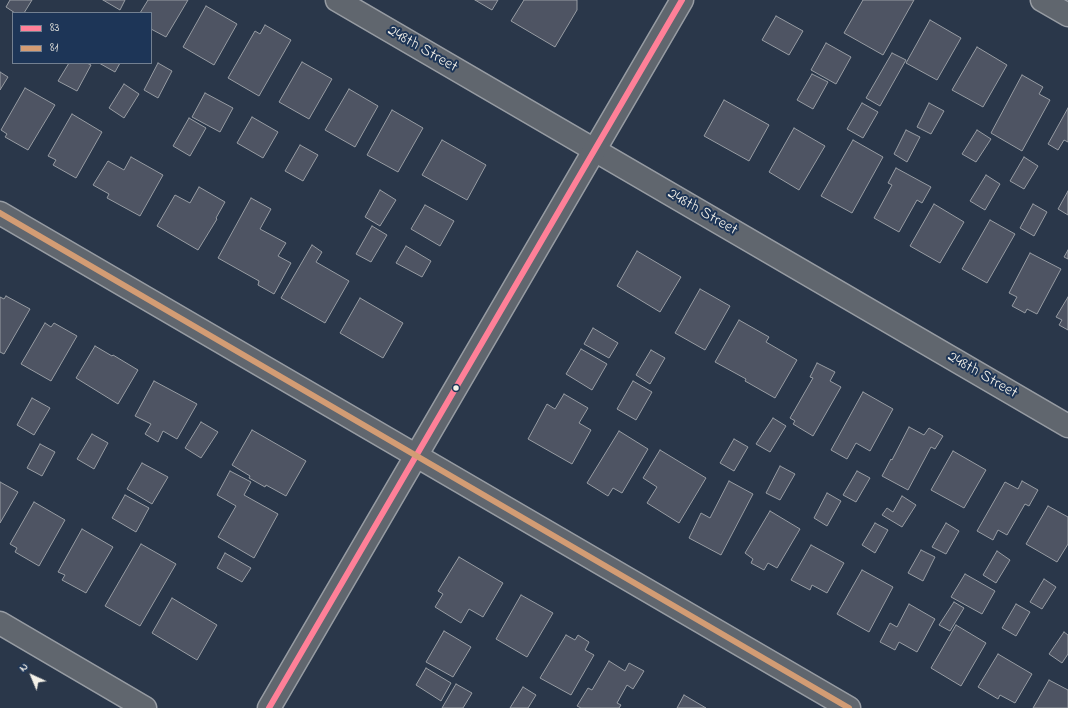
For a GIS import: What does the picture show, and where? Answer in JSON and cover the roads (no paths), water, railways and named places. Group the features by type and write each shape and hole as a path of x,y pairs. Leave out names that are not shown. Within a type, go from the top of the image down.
{"street":[{"name":"248th Street","path":"337,0 1068,426"},
{"path":"269,708 682,0"},
{"path":"1042,0 1068,15"},
{"path":"0,213 849,708"},
{"path":"0,623 145,708"}]}
